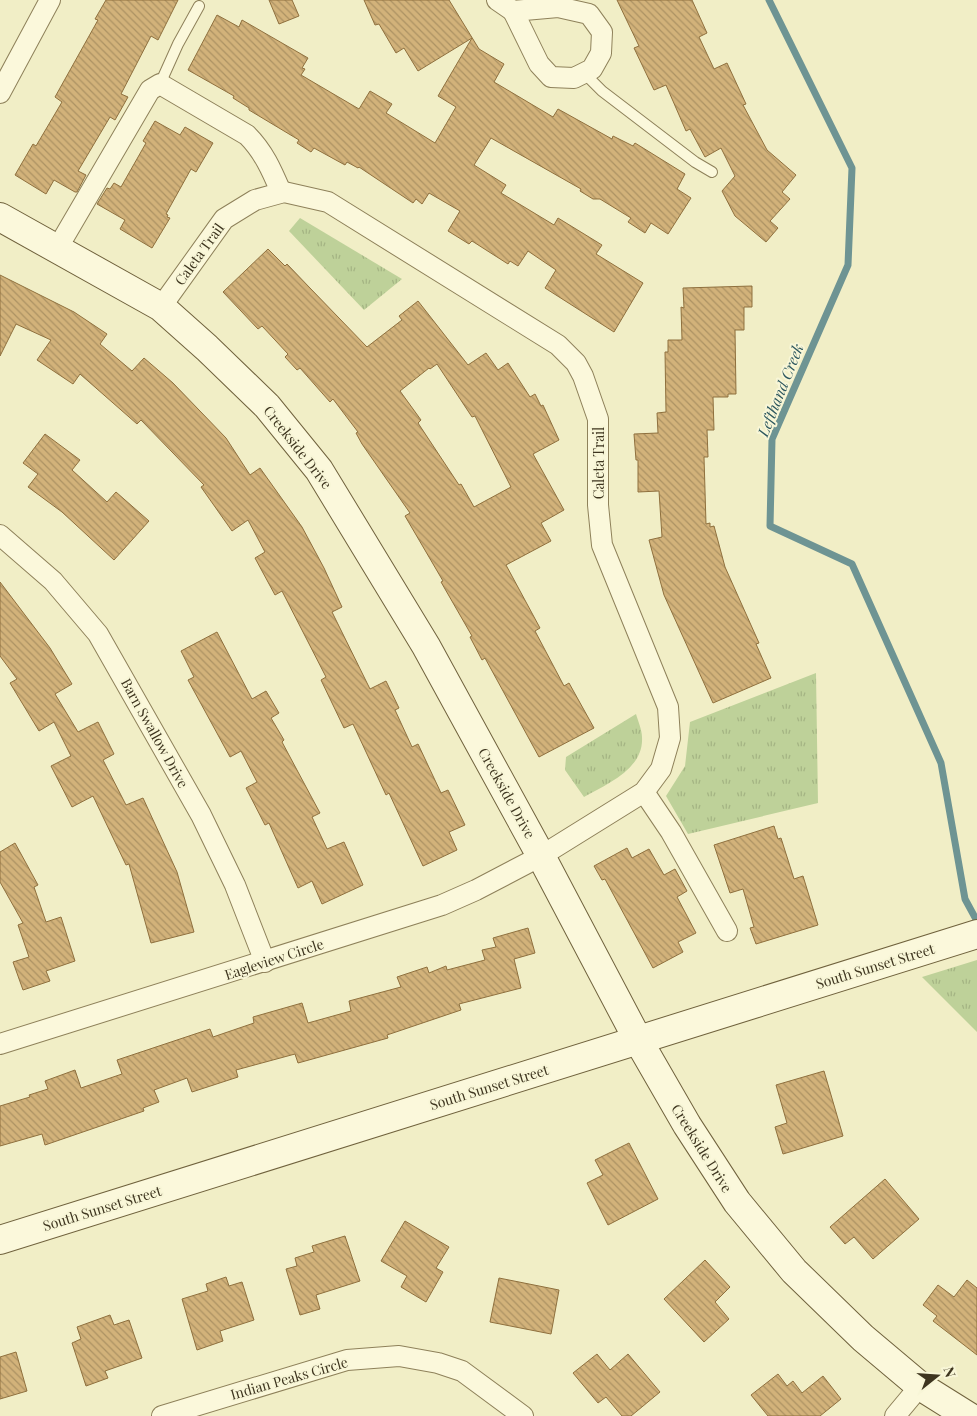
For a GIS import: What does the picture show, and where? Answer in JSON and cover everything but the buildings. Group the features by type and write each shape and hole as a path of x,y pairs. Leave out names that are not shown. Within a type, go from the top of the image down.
{"street":[{"path":"0,93 50,0"},
{"path":"496,0 513,11 539,64 551,77 574,78 592,69 601,53 602,32 589,14 558,7 513,11"},
{"path":"57,249 150,90 160,84 247,135 258,146 266,159 281,192"},
{"name":"Caleta Trail","path":"161,307 224,219 255,200 281,192 328,202 558,345 576,363 583,376 598,419 598,505 602,545 668,707 670,738 661,770 644,792 541,856"},
{"name":"Creekside Drive","path":"0,217 161,307 267,406 319,470 423,640 541,856 638,1040 687,1125 737,1202 794,1271 864,1338 920,1386 968,1416"},
{"name":"Barn Swallow Drive","path":"0,535 53,581 98,634 201,815 235,885 265,962"},
{"path":"644,792 671,832 727,931"},
{"name":"Eagleview Circle","path":"0,1044 442,905 476,890 541,856"},
{"name":"South Sunset Street","path":"0,1240 977,934"},
{"name":"Indian Peaks Circle","path":"162,1416 347,1360 399,1356 438,1363 462,1371 523,1416"},
{"path":"895,1416 920,1386"}],"lane":[{"path":"160,84 178,44 199,6"},
{"path":"584,73 610,96 695,162 712,172"}],"green space":[{"path":"300,218 402,279 364,310 289,231"},
{"path":"816,673 818,803 688,834 666,796 685,766 690,722"},
{"path":"636,714 642,737 641,748 637,758 631,767 613,781 584,797 565,770 566,757"},
{"path":"977,960 977,1032 922,977"}],"waterway":[{"name":"Lefthand Creek","path":"769,0 852,168 848,265 772,439 770,526 852,564 941,763 965,899 977,921"}]}
